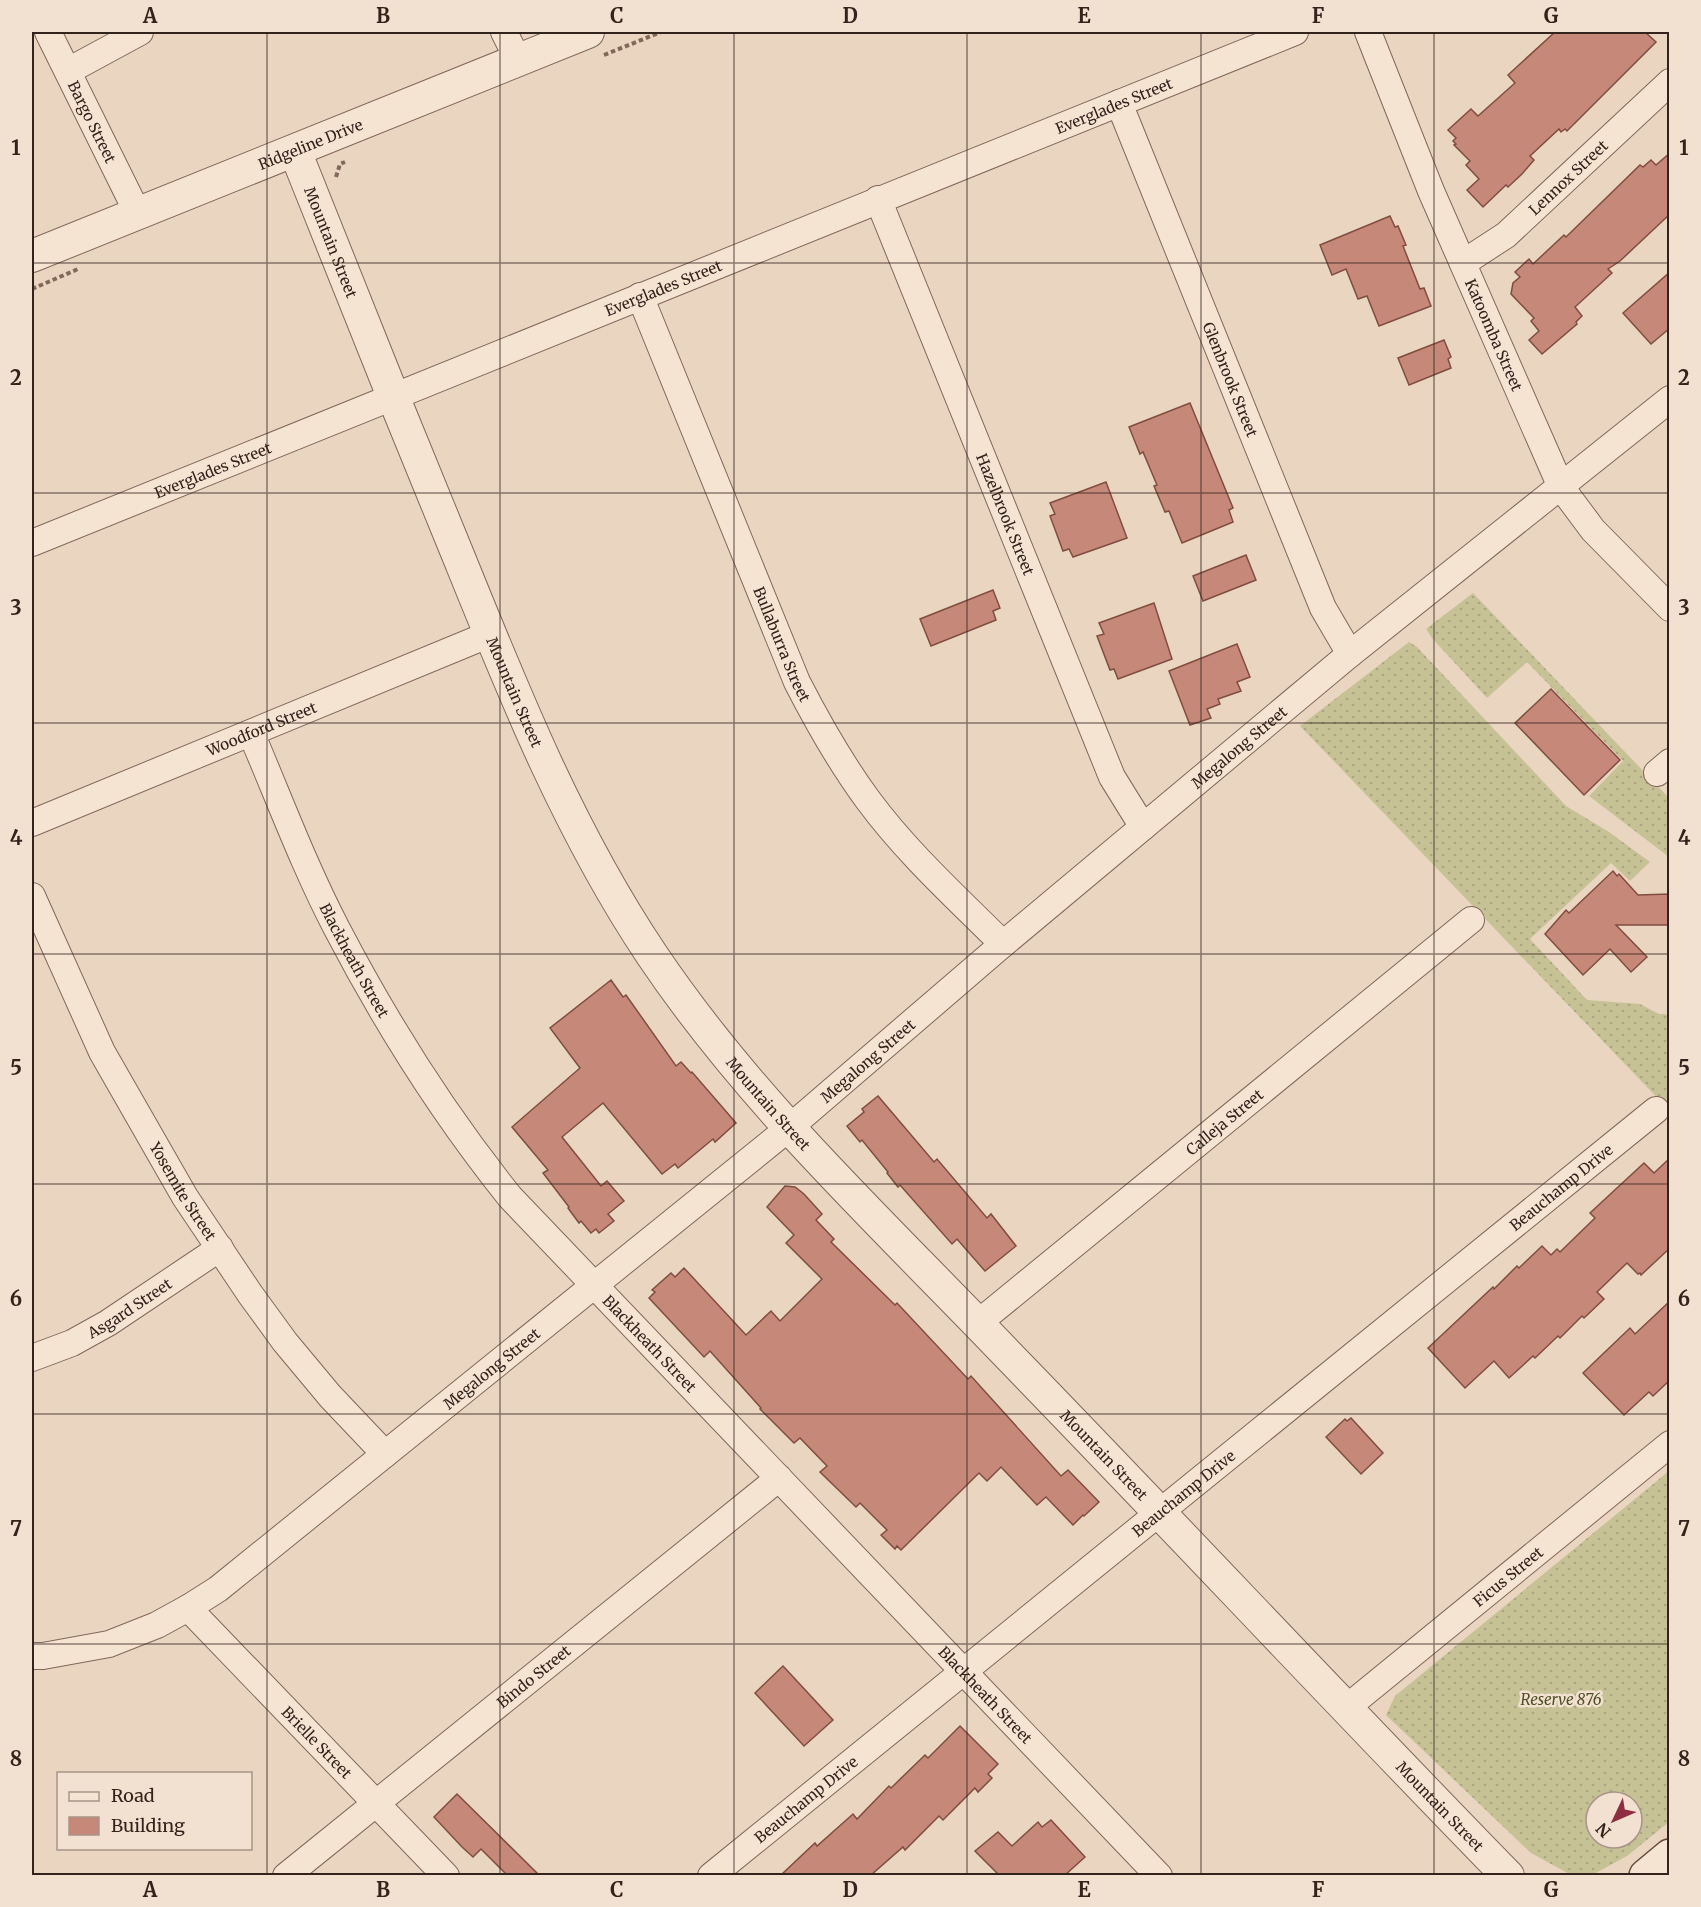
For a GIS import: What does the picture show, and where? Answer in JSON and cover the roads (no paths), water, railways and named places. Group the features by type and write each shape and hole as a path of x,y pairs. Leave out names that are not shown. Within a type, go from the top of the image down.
{"main road":[{"path":"1646,1875 1670,1856"}],"street":[{"name":"Bargo Street","path":"48,32 137,212"},
{"path":"68,71 140,32"},
{"path":"504,32 518,60"},
{"name":"Everglades Street","path":"32,543 393,395 1295,32"},
{"name":"Katoomba Street","path":"1368,32 1431,191 1561,487 1593,530 1670,608"},
{"name":"Ridgeline Drive","path":"32,256 518,60 592,45"},
{"name":"Lennox Street","path":"1463,264 1506,236 1670,82"},
{"name":"Glenbrook Street","path":"1119,103 1323,608 1350,654"},
{"name":"Mountain Street","path":"295,151 490,634 543,759 577,827 619,902 650,952 697,1019 789,1128 1160,1512 1345,1709 1508,1875"},
{"name":"Hazelbrook Street","path":"878,199 1112,777 1143,827"},
{"name":"Bullaburra Street","path":"639,296 797,682 821,728 844,766 894,832 1003,944"},
{"name":"Megalong Street","path":"32,1656 109,1644 157,1625 218,1589 789,1128 1003,944 1350,654 1670,399"},
{"name":"Woodford Street","path":"32,823 490,634"},
{"name":"Blackheath Street","path":"251,733 337,928 433,1090 487,1168 510,1197 962,1672 1145,1871"},
{"name":"Yosemite Street","path":"32,896 102,1052 185,1197 285,1342 330,1396 386,1454"},
{"name":"Calleja Street","path":"978,1323 1471,920"},
{"name":"Beauchamp Drive","path":"711,1875 1656,1110"},
{"name":"Asgard Street","path":"32,1358 72,1343 108,1323 220,1248"},
{"name":"Ficus Street","path":"1345,1709 1670,1444"},
{"name":"Bindo Street","path":"286,1875 779,1478"},
{"name":"Brielle Street","path":"188,1608 446,1875"}],"park label":[{"name":"Reserve 876","path":"1561,1699"}]}
